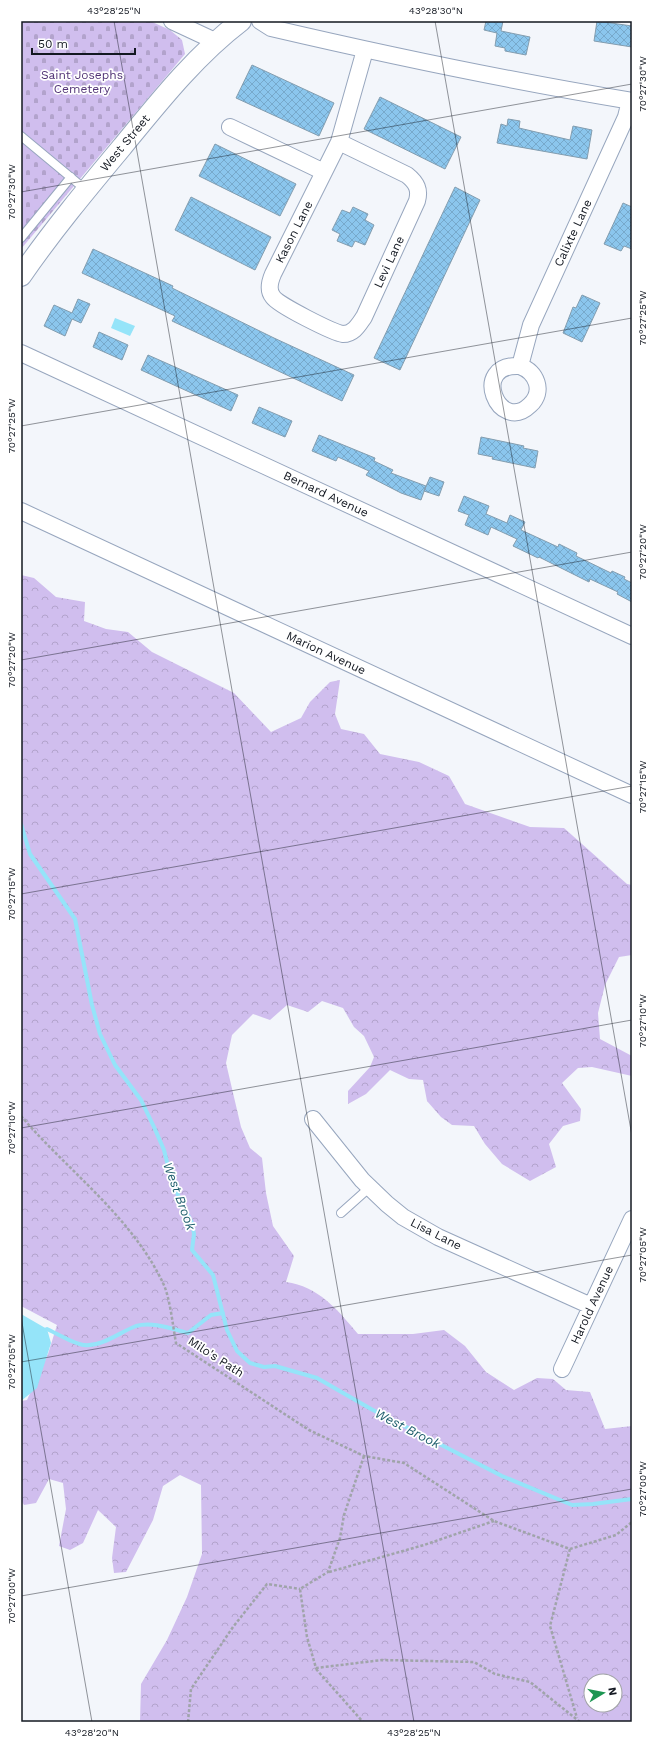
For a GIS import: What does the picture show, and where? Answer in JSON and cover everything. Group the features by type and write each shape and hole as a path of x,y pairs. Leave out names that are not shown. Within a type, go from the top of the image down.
{"street":[{"path":"172,21 217,42"},
{"name":"West Street","path":"21,276 86,190 155,107 217,42 241,21"},
{"path":"260,21 271,28 365,50 501,78 631,101"},
{"name":"Kason Lane","path":"270,294 269,284 272,274 339,142 365,50"},
{"name":"Calixte Lane","path":"520,366 531,325 626,117 631,101"},
{"path":"230,127 324,172"},
{"name":"Levi Lane","path":"270,294 280,304 332,330 344,334 355,330 364,317 417,201 417,186 408,175 339,142"},
{"name":"Bernard Avenue","path":"21,353 632,636"},
{"name":"Marion Avenue","path":"21,511 632,795"},
{"name":"Lisa Lane","path":"313,1119 369,1188 392,1208 418,1226 591,1306"},
{"name":"Harold Avenue","path":"562,1369 632,1219"}],"lane":[{"path":"21,136 86,190"},
{"path":"21,238 71,177"},
{"path":"341,1213 369,1188"}],"path":[{"name":"Milo's Path","path":"21,1116 104,1200 147,1254 164,1284 176,1343 309,1430 364,1456 404,1463 494,1521 570,1549"},
{"path":"328,1572 340,1538 344,1515 364,1456"},
{"path":"188,1722 191,1689 233,1627 267,1584 300,1589 328,1572 424,1545 494,1521"},
{"path":"577,1718 550,1626 570,1549 616,1535 632,1522"},
{"path":"300,1589 307,1637 316,1668 363,1722"},
{"path":"316,1668 382,1660 474,1662 495,1674 530,1682 577,1718 580,1722"}],"green space":[{"name":"Saint Josephs Cemetery","path":"21,21 150,21 170,30 182,40 185,54 21,249"},
{"path":"21,575 34,578 56,597 85,602 84,621 106,629 128,632 152,652 234,693 271,732 301,718 310,702 330,682 340,680 335,714 341,729 364,734 380,754 419,762 449,776 465,804 530,827 564,828 627,884 632,885 632,955 619,957 605,985 598,1013 600,1039 632,1056 632,1076 592,1067 578,1068 562,1083 581,1109 580,1121 563,1126 549,1144 556,1167 530,1181 502,1164 485,1144 474,1126 452,1125 441,1117 427,1101 423,1080 409,1079 390,1070 366,1094 348,1104 348,1091 370,1067 374,1057 364,1036 354,1027 343,1008 322,1001 308,1012 287,1005 270,1020 253,1014 232,1035 226,1063 241,1127 250,1148 262,1158 266,1193 273,1226 294,1256 286,1282 308,1288 318,1294 343,1316 358,1334 413,1334 444,1330 465,1346 486,1372 514,1390 537,1378 553,1379 566,1390 590,1392 605,1429 632,1426 632,1722 140,1722 141,1684 167,1640 187,1597 202,1554 201,1485 180,1475 163,1486 153,1520 126,1572 114,1573 112,1558 116,1527 98,1510 83,1543 70,1550 59,1546 66,1509 63,1483 49,1479 36,1503 24,1505 21,1500 21,1401 27,1400 48,1354 57,1325 21,1306"}],"water":[{"path":"115,318 135,326 130,336 111,328"},
{"path":"21,1314 47,1329 51,1343 37,1388 21,1401"}],"building":[{"path":"486,21 503,21 501,31 530,37 526,55 505,51 505,48 495,46 497,33 484,30"},
{"path":"597,21 632,26 632,47 594,41"},
{"path":"252,65 334,103 319,136 236,98"},
{"path":"380,97 461,137 445,169 364,129"},
{"path":"508,119 520,121 519,128 570,140 573,126 592,130 587,159 497,143 501,124 507,126"},
{"path":"215,144 296,184 280,216 199,176"},
{"path":"455,187 480,200 400,370 374,358"},
{"path":"191,197 271,237 255,270 175,230"},
{"path":"623,203 632,207 632,249 624,246 621,251 604,244"},
{"path":"353,207 368,214 365,220 374,225 365,245 355,241 352,247 337,241 340,234 332,230 342,210 350,213"},
{"path":"93,249 173,286 172,288 274,338 354,375 342,401 172,321 175,316 82,273"},
{"path":"582,295 600,303 582,342 563,333 573,307 576,308"},
{"path":"78,299 90,304 81,323 72,319 65,336 44,326 54,305 72,313"},
{"path":"99,332 128,345 122,360 93,347"},
{"path":"148,355 238,395 231,411 141,370"},
{"path":"259,407 292,421 285,437 252,423"},
{"path":"319,435 375,458 374,461 393,470 391,473 426,486 421,500 401,493 366,475 369,471 338,457 336,461 312,451"},
{"path":"481,437 524,446 523,448 538,451 535,468 492,459 493,457 478,454"},
{"path":"430,477 444,482 439,496 424,491"},
{"path":"464,496 489,506 486,514 507,523 510,515 525,522 521,530 558,547 559,544 577,553 576,556 611,573 612,571 625,577 624,579 632,583 632,602 617,594 618,592 590,579 589,582 513,546 517,539 491,527 488,535 465,525 469,515 458,511"}],"waterway":[{"name":"West Brook","path":"21,824 30,854 75,919 92,1005 100,1034 115,1065 141,1100 164,1150 179,1198 192,1223 194,1234 192,1250 213,1275 227,1330 237,1351 250,1363 264,1367 275,1366 317,1378 371,1409 502,1476 572,1505 632,1499"},
{"path":"42,1331 47,1329 75,1343 91,1345 97,1344 136,1326 149,1324 188,1333 211,1315 223,1313"}]}
